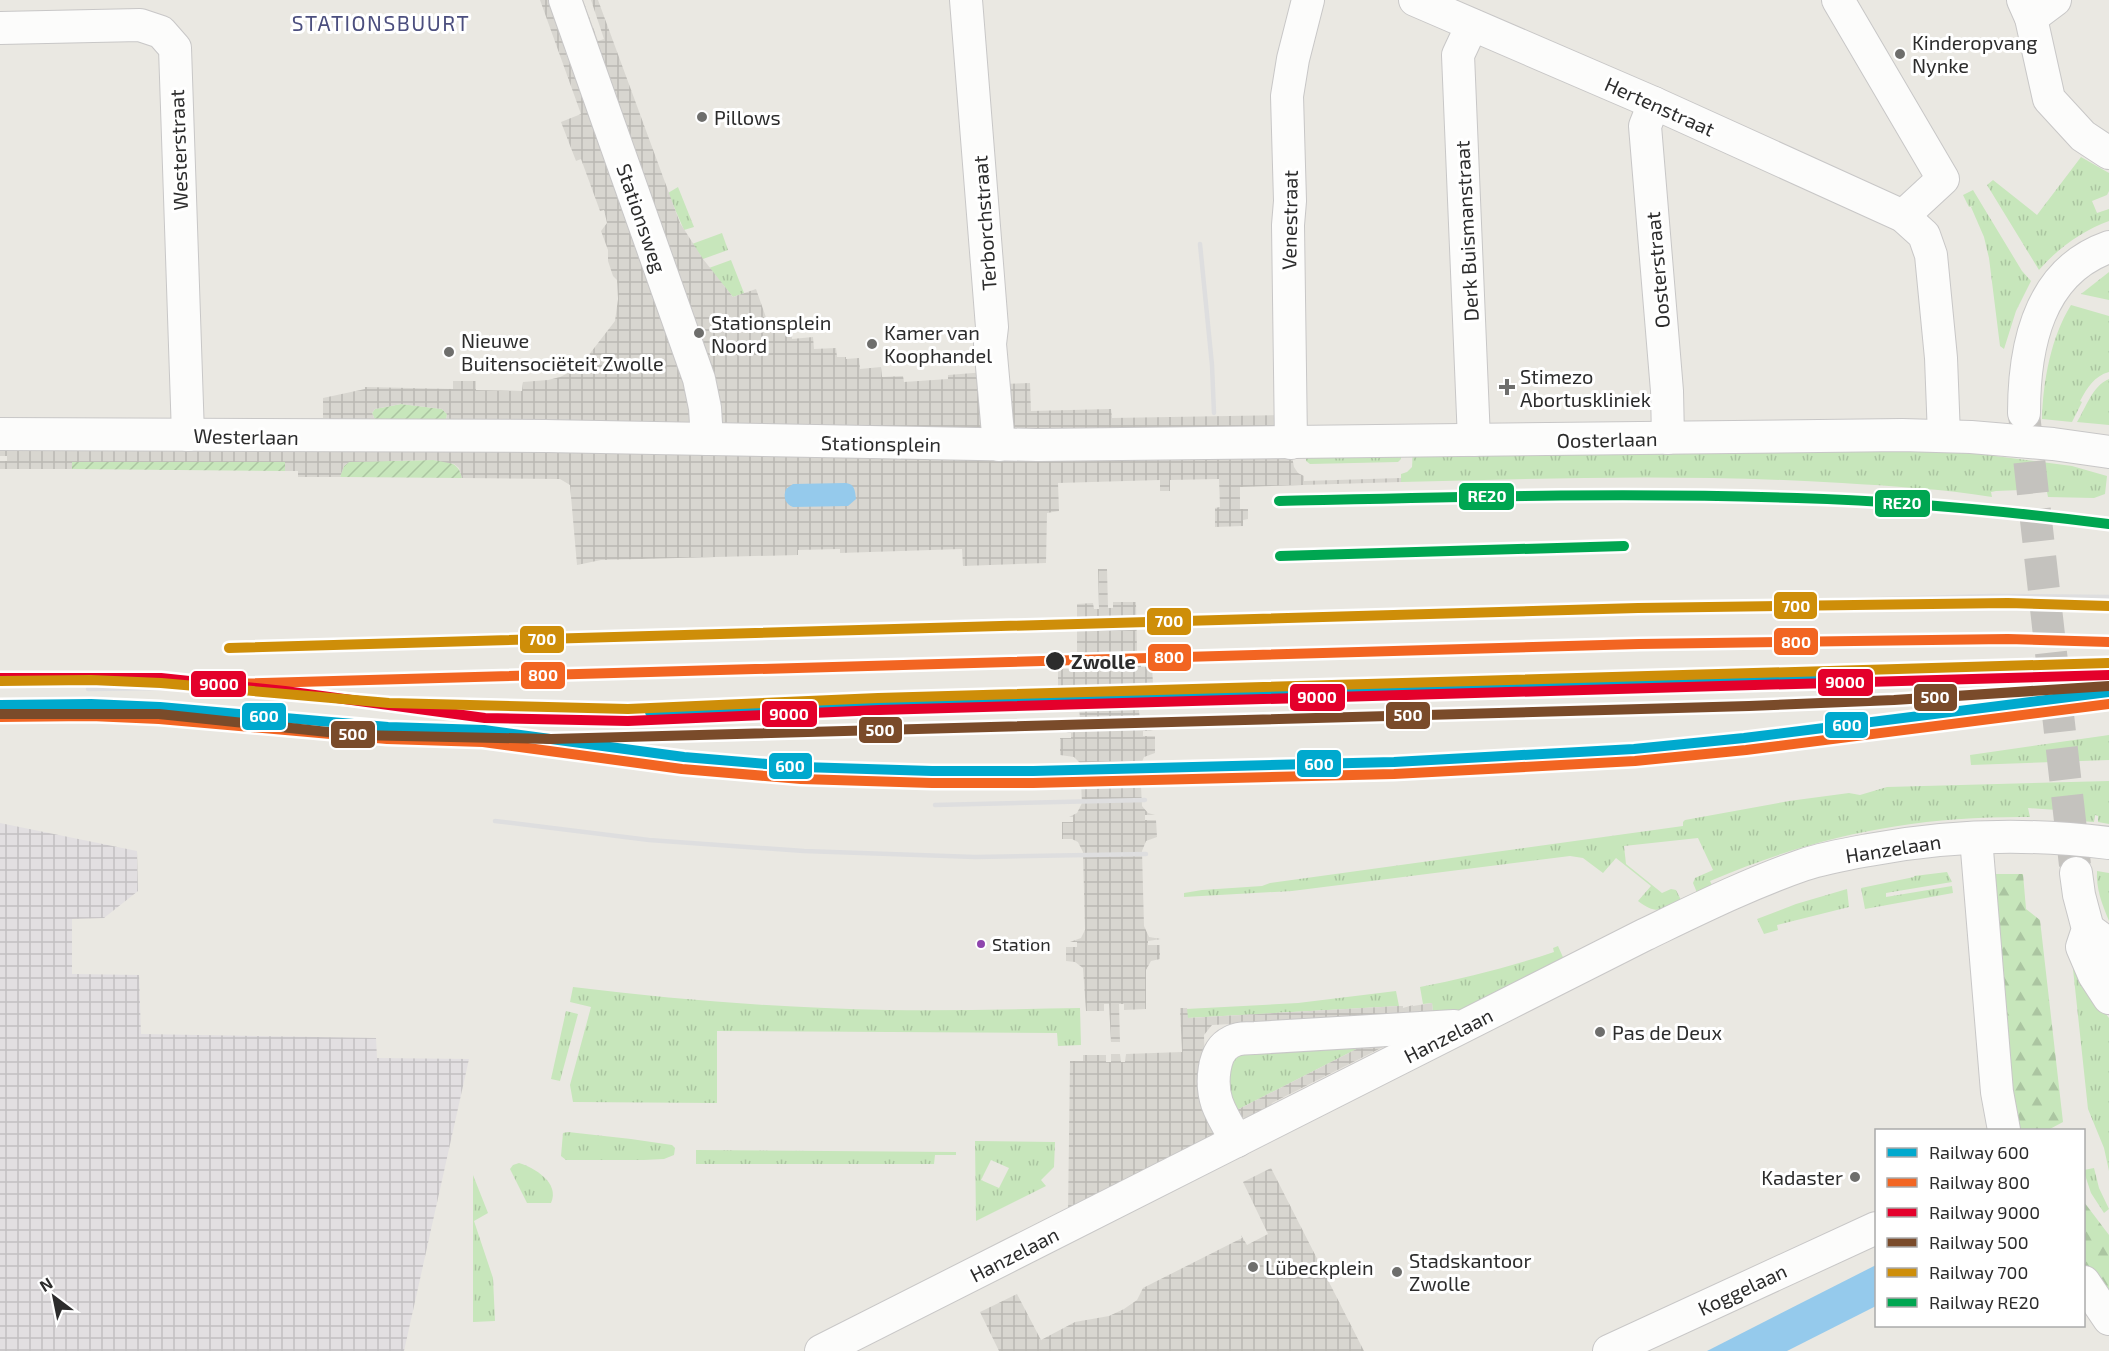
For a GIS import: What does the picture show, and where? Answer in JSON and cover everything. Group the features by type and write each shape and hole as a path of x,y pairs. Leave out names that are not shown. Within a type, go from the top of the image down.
{"street":[{"name":"Stationsweg","path":"565,0 695,368 705,408 707,439"},
{"name":"Terborchstraat","path":"966,0 999,445"},
{"name":"Venestraat","path":"1281,443 1290,201 1287,96 1293,59 1308,0"},
{"name":"Hertenstraat","path":"1415,0 1654,103 1903,216 1924,235 1931,255 1941,358 1944,436"},
{"path":"1838,0 1943,179 1903,216"},
{"path":"2036,6 2045,86 2049,99 2083,136 2109,153"},
{"name":"Westerstraat","path":"0,28 140,25 160,32 175,48 188,435"},
{"name":"Derk Buismanstraat","path":"1472,25 1458,55 1474,440"},
{"name":"Oosterstraat","path":"1654,103 1645,126 1667,391 1668,438"},
{"path":"2024,413 2024,380 2028,353 2042,307 2054,288 2071,271 2098,251 2109,247"},
{"name":"Westerlaan","path":"0,434 492,436"},
{"name":"Stationsplein","path":"492,436 999,445 1281,443"},
{"name":"Oosterlaan","path":"1281,443 1944,436 2053,444 2109,452"},
{"name":"Hanzelaan","path":"820,1351 1644,935 1742,888 1804,865 1844,855 1929,840 2029,836 2109,843"},
{"path":"1976,838 1997,1092 2004,1129"},
{"path":"2076,873 2088,929 2082,947 2094,975 2109,998"},
{"path":"2088,929 2103,940 2109,953"},
{"path":"1237,1141 1218,1106 1215,1093 1216,1063 1221,1050 1232,1041 1467,1025"},
{"name":"Koggelaan","path":"1609,1351 1652,1342 1875,1229"},
{"path":"2085,1283 2109,1319"}],"shaded area":[{"name":"Stationsplein Noord","path":"540,0 583,0 598,41 604,39 591,0 598,0 680,223 703,259 733,297 756,289 769,326 775,330 791,329 792,339 813,337 814,349 836,348 837,357 859,358 860,369 881,367 882,377 903,376 904,382 948,379 948,375 986,372 1001,384 1030,383 1031,411 1111,409 1112,418 1284,415 1294,467 1304,476 1304,481 1401,478 1401,482 1240,487 1240,509 1248,509 1248,519 1243,520 1243,526 1215,527 1215,508 1220,507 1219,479 1170,480 1170,491 1160,491 1160,480 1058,483 1059,511 1047,513 1046,563 963,566 962,549 840,553 840,549 798,550 798,555 601,560 577,565 570,485 560,479 462,478 459,468 454,464 433,460 349,462 344,466 340,477 298,477 298,471 285,471 285,462 72,462 72,469 0,469 0,461 7,461 7,456 0,456 0,446 329,426 329,418 323,418 323,398 365,389 365,387 453,389 453,381 476,381 476,390 522,391 523,382 548,380 574,370 587,362 588,356 615,321 618,299 617,280 613,276 608,261 608,250 601,231 607,223 604,210 600,211 581,159 576,161 561,122 581,114","holes":["570,46 593,108 587,110 564,48","401,404 442,409 447,414 446,421 375,420 372,413 375,409"]},
{"path":"1098,569 1107,569 1108,608 1113,608 1113,602 1136,602 1137,651 1142,659 1151,662 1141,662 1141,667 1152,667 1153,684 1142,688 1138,698 1140,722 1144,728 1153,731 1143,731 1143,736 1155,736 1155,753 1144,757 1140,767 1142,806 1148,813 1155,815 1145,815 1145,820 1156,820 1157,837 1146,841 1142,851 1144,926 1149,937 1161,939 1148,941 1148,945 1160,945 1160,959 1151,961 1146,970 1146,1009 1124,1010 1124,1004 1119,1004 1120,1042 1111,1042 1109,1004 1104,1004 1104,1011 1086,1011 1083,968 1075,962 1066,961 1066,947 1077,947 1077,942 1070,942 1081,938 1085,930 1083,852 1078,842 1072,839 1062,839 1062,822 1073,822 1073,817 1069,817 1077,813 1082,803 1080,763 1074,757 1060,755 1060,738 1071,738 1071,733 1066,733 1077,728 1080,719 1078,695 1072,688 1058,686 1058,669 1069,669 1069,664 1065,664 1071,662 1077,655 1077,604 1093,603 1094,609 1099,609"},
{"path":"0,823 137,851 138,891 104,918 72,919 72,974 139,975 141,1034 376,1038 377,1058 469,1059 404,1351 0,1351"},
{"path":"1432,1003 1433,1013 1212,1025 1204,1035 1206,1108 1216,1127 1216,1137 1068,1215 1070,1061 1083,1061 1083,1055 1106,1055 1106,1062 1111,1062 1111,1054 1120,1054 1121,1062 1125,1062 1126,1054 1182,1052 1180,1008 1187,1008 1188,1018 1399,1006 1403,1008"},
{"path":"1382,1036 1389,1044 1272,1103 1267,1115 1254,1119 1244,1118 1233,1112"},
{"name":"Lübeckplein","path":"1271,1168 1364,1351 999,1351 980,1312 1017,1294 1041,1340 1075,1322 1109,1316 1124,1309 1137,1300 1143,1288 1242,1238 1241,1235 1247,1245 1268,1234 1243,1182"}],"green space":[{"path":"2081,157 2109,173 2107,195 2092,201 2097,213 2109,209 2109,221 2071,241 2039,270 1987,185 1993,180 2037,215"},
{"path":"678,187 694,227 684,230 668,193"},
{"path":"1973,190 2022,271 2031,281 2016,311 2004,349 2000,346 1989,258 1984,237 1971,207 1973,206 1969,207 1963,195"},
{"path":"722,233 728,250 703,259 692,244"},
{"path":"731,260 744,293 733,297 709,268"},
{"path":"2109,272 2109,300 2081,294"},
{"path":"2071,305 2109,316 2109,372 2099,376 2088,387 2072,422 2042,419 2049,360 2058,331"},
{"path":"2109,379 2109,425 2077,422 2094,392"},
{"path":"401,404 442,409 447,414 446,421 375,420 372,413 375,409"},
{"path":"1986,450 1995,456 2072,466 2107,476 2105,494 2094,498 2048,497 2047,492 2043,489 1996,491 1991,492 1992,497 1898,487 1732,478 1566,478 1401,482 1401,474 1412,467 1413,451"},
{"path":"1401,451 1401,459 1398,462 1310,464 1306,461 1306,452"},
{"path":"433,460 448,462 455,466 462,478 340,477 344,466 349,462"},
{"path":"72,462 285,462 285,471 72,469"},
{"path":"2109,735 2109,760 1971,765 1970,755"},
{"path":"2109,781 2109,824 2098,822 2098,816 2095,815 2094,822 2080,821 2085,818 2085,812 2028,808 2030,817 1946,820 1867,831 1789,851 1750,865 1710,881 1713,887 1698,895 1693,883 1695,878 1713,870 1698,838 1624,846 1626,864 1662,893 1671,889 1676,890 1682,902 1659,910 1638,901 1651,886 1616,858 1603,873 1583,858 1570,856 1292,891 1184,897 1184,893 1202,890 1262,886 1270,883 1683,826 1685,820 1789,801 1849,793 1860,795 1887,787"},
{"path":"2097,871 2109,873 2109,921 2099,890"},
{"path":"1947,872 1952,882 1886,893 1886,897 1952,886 1953,893 1865,909 1861,888 1914,876"},
{"path":"1992,874 2023,874 2026,909 2040,920 2063,1122 2050,1129 2015,1129"},
{"path":"1847,889 1849,907 1777,925 1778,930 1764,934 1757,919 1796,904"},
{"path":"1558,946 1566,964 1464,1015 1433,1013 1432,1003 1423,1004 1420,987 1521,963 1554,952 1553,948"},
{"path":"2077,968 2094,999 2109,1018 2109,1171 2104,1148 2088,1109 2073,969"},
{"path":"573,987 652,996 849,1009 1080,1008 1081,1045 1058,1046 1057,1033 717,1031 717,1103 573,1102 570,1085 591,1007 570,1002"},
{"path":"1396,991 1399,1006 1187,1018 1186,1009 1298,1003"},
{"path":"566,1011 578,1014 560,1081 551,1079"},
{"path":"1382,1036 1233,1112 1229,1108 1228,1056"},
{"path":"563,1133 672,1145 675,1148 674,1155 664,1159 644,1160 566,1160 561,1156"},
{"path":"975,1141 1055,1142 1054,1167 1041,1180 1046,1186 976,1221","holes":["991,1160 1009,1168 999,1188 981,1180"]},
{"path":"696,1150 956,1152 956,1155 935,1155 934,1164 696,1164"},
{"path":"519,1163 539,1173 549,1183 553,1196 551,1203 527,1203 510,1169"},
{"path":"2094,1168 2099,1188 2109,1209 2104,1213 2091,1193 2085,1170"},
{"path":"473,1175 488,1213 474,1221 493,1278 495,1321 473,1322"},
{"path":"2085,1203 2109,1235 2109,1302 2085,1267"}],"water":[{"path":"846,483 853,486 856,499 848,506 793,507 785,500 786,489 793,484"},
{"path":"1875,1266 1875,1307 1787,1351 1707,1351"}],"tunnel":[{"path":"2024,414 2075,865"}],"railway":[{"path":"1200,244 1212,365 1214,413"},
{"path":"1143,619 1992,596 2109,597"},
{"path":"88,689 260,687 691,671"},
{"path":"935,805 1145,800"},
{"path":"495,821 649,840 804,851 975,857 1146,854"}],"rail line":[{"name":"RE20","path":"1279,501 1603,495 1732,496 1953,507 2109,524"},
{"name":"RE20","path":"1280,556 1624,546"},
{"name":"700","path":"229,648 1638,608 2008,603 2109,606"},
{"name":"800","path":"230,684 1639,644 2008,639 2109,642"},
{"name":"700","path":"0,681 91,680 161,683 389,703 628,709 878,698 2108,663"},
{"name":"9000","path":"0,678 161,678 285,691 485,718 628,721 879,710 2109,675"},
{"name":"600","path":"650,712 1867,677"},
{"name":"500","path":"0,714 159,714 356,735 551,739 1749,706 1894,700 2109,686"},
{"name":"600","path":"0,705 91,704 160,707 388,727 484,730 684,757 802,767 1033,771 1394,762 1634,749 1744,738 2109,692"},
{"name":"800","path":"0,717 91,716 159,719 387,739 483,742 682,769 801,779 1033,783 1394,774 1635,761 1746,750 2109,704"}],"place":[{"name":"Kinderopvang Nynke","path":"1900,54"},
{"name":"Pillows","path":"702,117"},
{"name":"Stationsplein Noord","path":"699,333"},
{"name":"Kamer van Koophandel","path":"872,344"},
{"name":"Nieuwe Buitensociëteit Zwolle","path":"449,352"},
{"name":"Stimezo Abortuskliniek","path":"1507,387"},
{"name":"Zwolle","path":"1055,661"},
{"name":"Station","path":"981,944"},
{"name":"Pas de Deux","path":"1600,1032"},
{"name":"Kadaster","path":"1855,1177"},
{"name":"Lübeckplein","path":"1253,1267"},
{"name":"Stadskantoor Zwolle","path":"1397,1272"}],"district":[{"name":"STATIONSBUURT","path":"381,22"}]}
